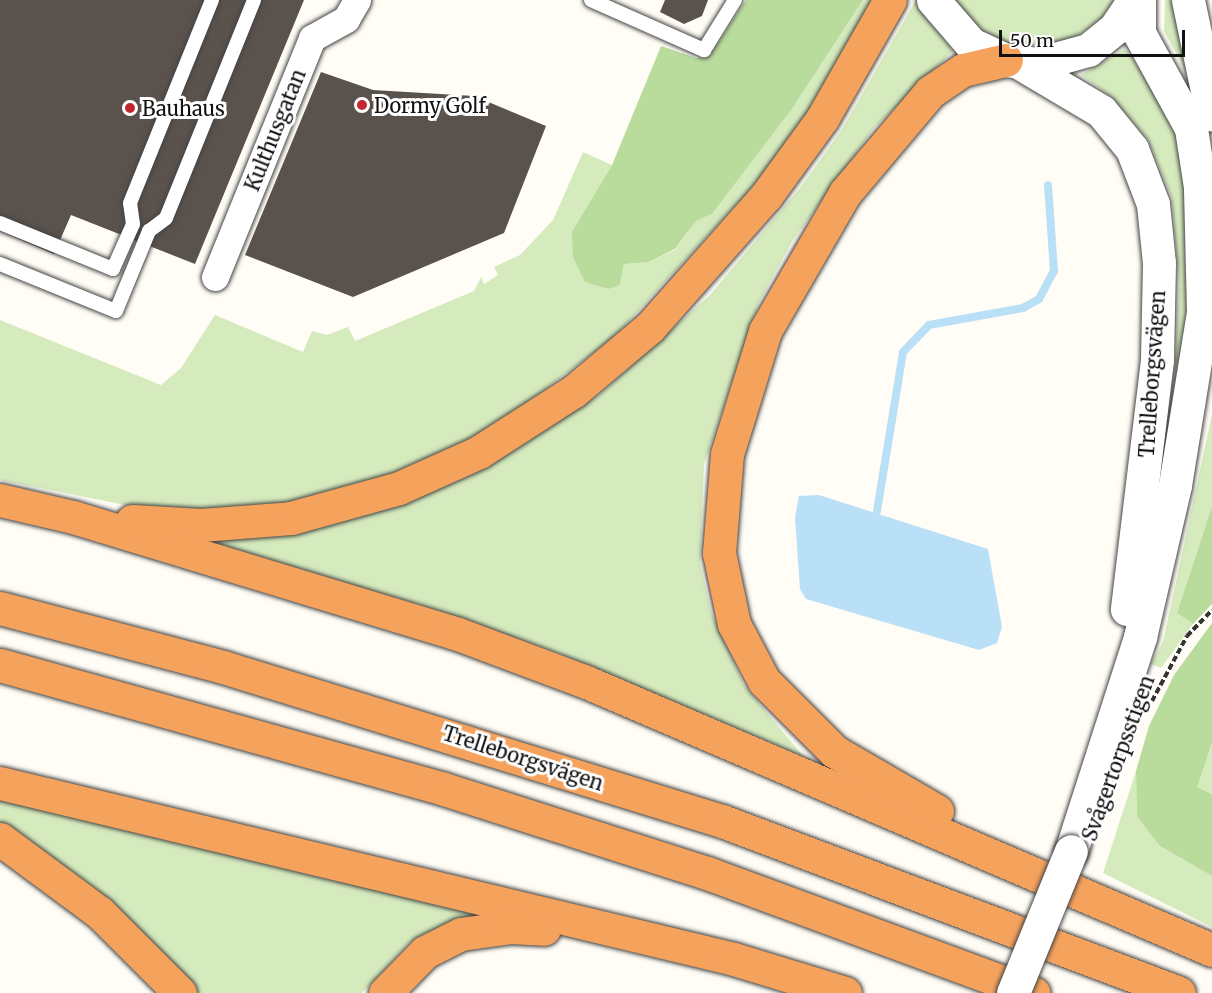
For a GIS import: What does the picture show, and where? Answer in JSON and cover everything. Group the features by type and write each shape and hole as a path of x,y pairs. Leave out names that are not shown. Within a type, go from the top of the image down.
{"highway":[{"path":"73,517 201,525 291,518 399,488 479,452 574,391 658,319 791,164 890,0"},
{"path":"1013,62 963,70 930,92 861,172 794,274 738,404 727,454 719,553 734,624 764,681 798,720 834,751 1117,906"},
{"path":"0,500 73,517 479,641 1117,906 1212,950"},
{"name":"Trelleborgsvägen","path":"0,608 246,673 722,821 1179,993"},
{"path":"0,665 444,789 717,877 1034,993"},
{"path":"0,783 734,959 792,985 845,993"},
{"path":"0,839 100,913 180,993"},
{"path":"385,993 425,952 484,929 537,928 734,959"}],"street":[{"name":"Kulthusgatan","path":"215,277 312,38 346,19 357,0"},
{"name":"Trelleborgsvägen","path":"933,0 956,32 1080,94 1118,129 1144,174 1157,231 1150,436 1105,745"},
{"name":"Trelleborgsvägen","path":"1013,993 1071,851 1105,745 1158,561 1203,312 1207,244 1191,128 1139,33 1136,0"},
{"path":"1013,62 1055,62 1088,50 1115,28 1136,0"},
{"path":"1188,0 1212,115"}],"lane":[{"path":"0,223 114,269 133,224 130,203 212,0"},
{"path":"0,264 116,311 149,231 166,218 254,0"},
{"path":"591,0 704,50 735,0"},
{"path":"133,224 149,231"}],"path":[{"name":"Svågertorpsstigen","path":"1149,708 1187,636 1212,610"}],"green space":[{"path":"746,0 863,0 792,109 712,214 696,221 675,249 649,262 624,264 620,285 609,289 585,282 573,257 572,232 612,165 661,46 696,58 710,56"},
{"path":"863,0 875,0 833,75 767,171 614,337 484,435 397,478 271,508 150,510 0,480 0,320 161,385 181,368 215,315 303,352 312,331 327,335 348,327 355,341 474,291 481,277 484,284 498,275 494,267 520,255 553,220 583,152 612,165 573,232 609,289 620,285 624,264 649,262 675,250 696,221 712,214 792,109"},
{"path":"916,0 953,51 874,128 793,240 759,302 704,464 700,563 711,612 744,685 803,756 556,652 418,604 171,536 267,534 335,523 401,504 467,477 598,396 710,295 800,188 841,131"},
{"path":"955,0 1114,0 1102,18 1075,37 1044,46 1011,44 981,30"},
{"path":"1165,0 1181,0 1188,75 1164,31"},
{"path":"1125,49 1168,107 1187,167 1188,328 1174,392 1179,284 1172,198 1148,139 1112,97 1081,75"},
{"path":"1212,414 1212,506 1177,613 1193,624 1161,668 1151,664 1163,642"},
{"path":"1212,506 1212,604 1193,624 1177,613"},
{"path":"1212,623 1212,743 1197,787 1212,794 1212,876 1160,846 1137,817 1136,771 1149,726 1174,675"},
{"path":"1212,743 1212,794 1196,787"},
{"path":"1136,771 1137,817 1160,846 1212,876 1212,927 1103,873"},
{"path":"0,794 478,914 410,942 362,993 197,993 131,922 77,875 0,824"}],"water":[{"path":"819,495 988,549 1002,627 997,643 979,650 806,599 800,589 795,517 799,496"}],"building":[{"name":"Bauhaus","path":"0,0 304,0 195,264 71,215 54,254 0,231"},
{"path":"665,0 708,0 702,16 684,24 660,12"},
{"path":"321,72 373,90 474,96 546,126 504,233 353,297 245,255"}],"waterway":[{"path":"877,511 903,352 929,325 1023,308 1039,299 1054,271 1048,185"}],"place":[{"name":"Dormy Golf","path":"362,105"},
{"name":"Bauhaus","path":"130,108"}]}
